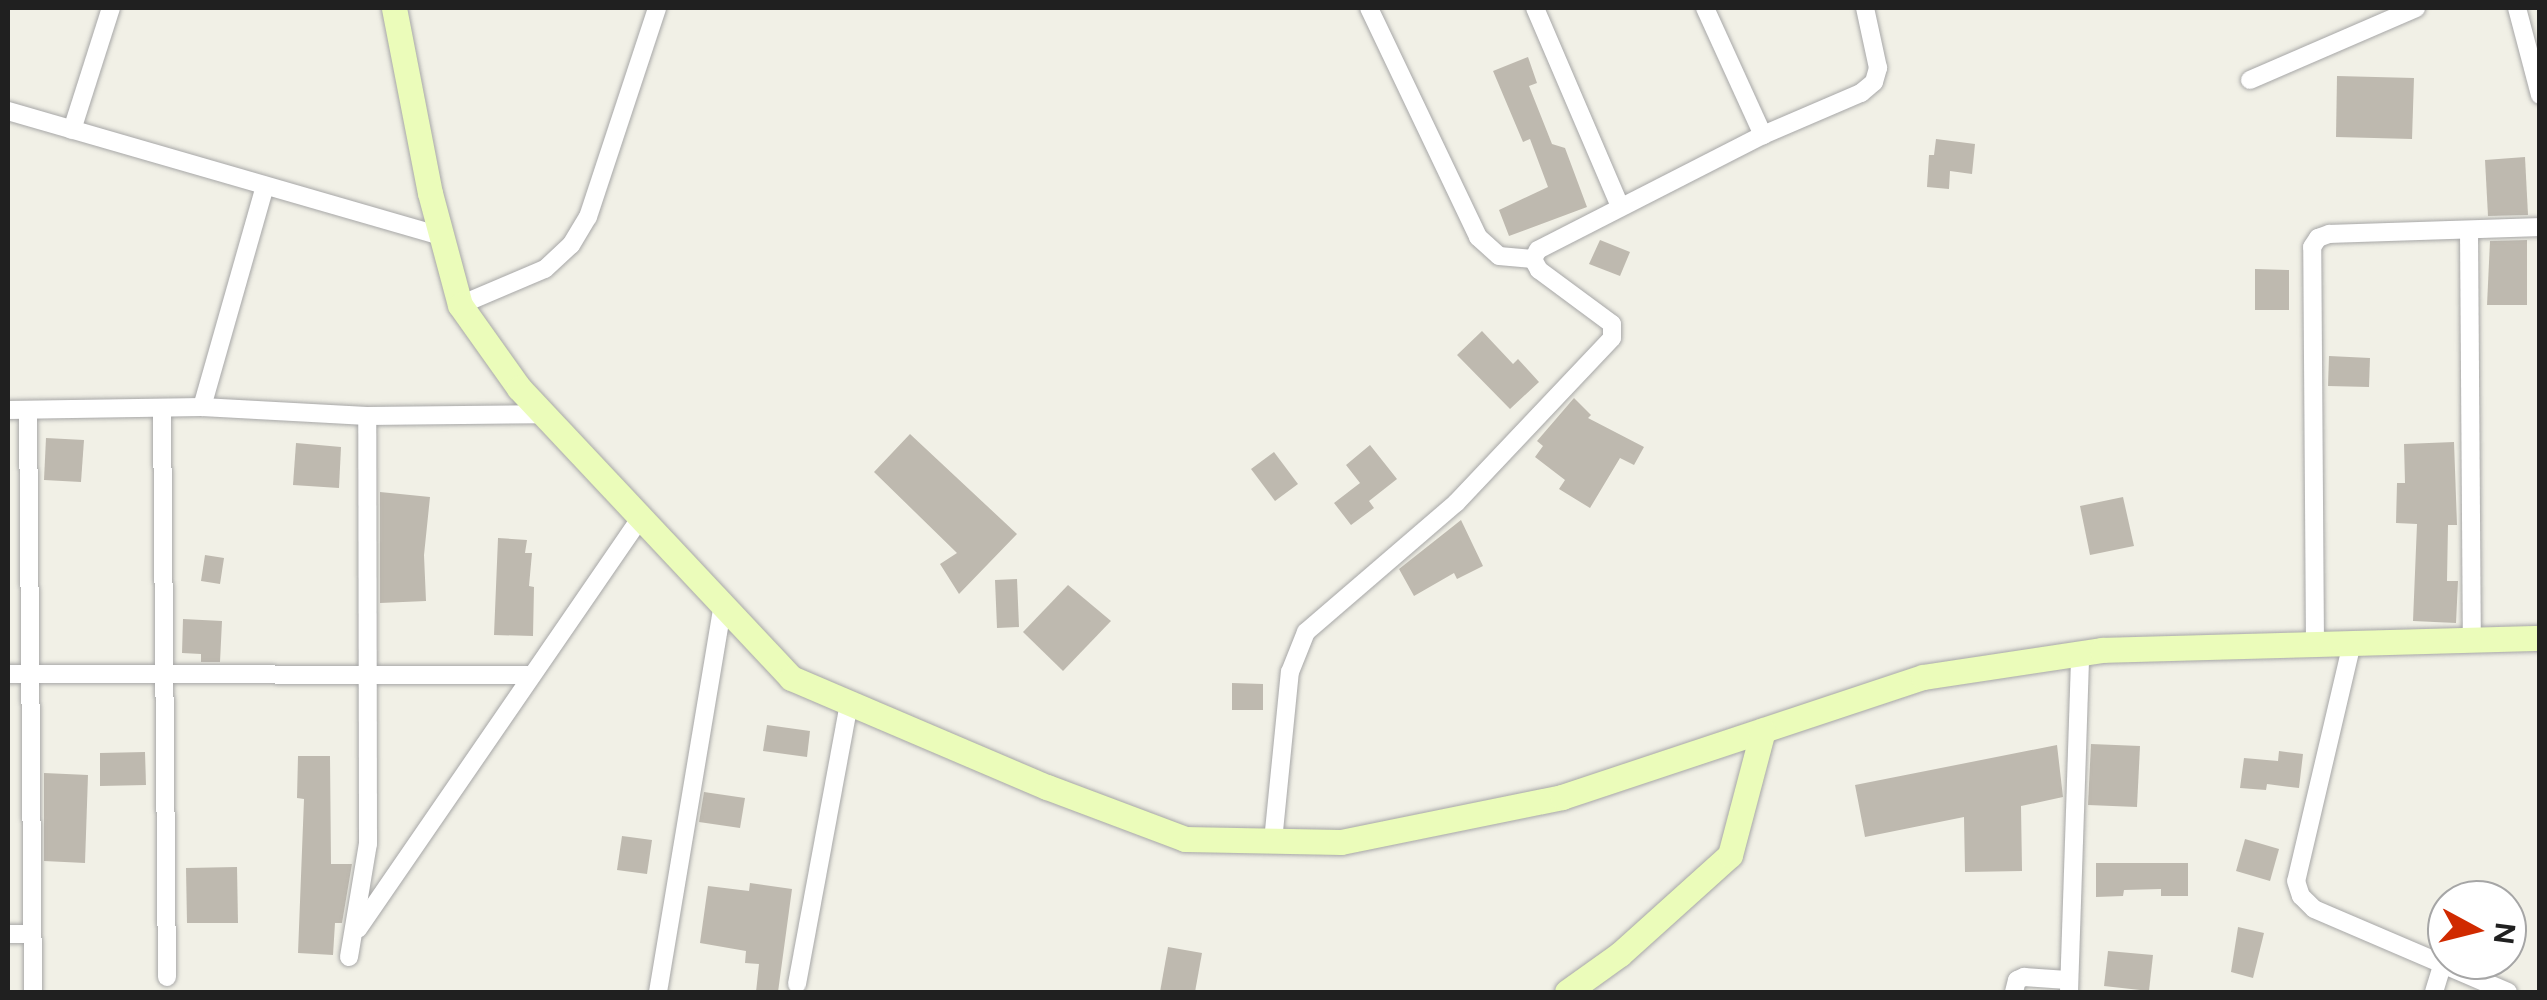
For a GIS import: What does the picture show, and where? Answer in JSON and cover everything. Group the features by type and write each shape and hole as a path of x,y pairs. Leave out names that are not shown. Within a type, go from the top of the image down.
{"main road":[{"path":"394,8 441,236 460,305 519,388 790,678 1186,839 1340,842 1562,797 1924,677 2080,654 2540,638"},
{"path":"1567,992 1620,954 1730,856 1763,730"}],"street":[{"path":"72,130 111,8"},
{"path":"460,305 546,269 571,245 588,218 656,8"},
{"path":"1369,8 1478,236 1499,256 1533,259"},
{"path":"1535,8 1620,206"},
{"path":"1705,8 1762,135"},
{"path":"1533,259 1538,250 1620,206 1762,135 1861,93 1874,82 1878,68 1864,8"},
{"path":"2250,80 2416,8"},
{"path":"2517,8 2540,94"},
{"path":"8,111 441,236"},
{"path":"202,407 265,186"},
{"path":"2314,644 2312,247 2318,238 2329,234 2540,228"},
{"path":"2469,230 2472,640"},
{"path":"1273,841 1290,672 1306,632 1456,503 1612,338 1612,324 1539,270 1533,259"},
{"path":"8,410 202,407 367,416 544,414"},
{"path":"162,409 167,977"},
{"path":"28,410 33,992"},
{"path":"349,957 368,844 367,416"},
{"path":"353,935 641,517"},
{"path":"658,992 724,603"},
{"path":"2352,643 2296,881 2301,896 2314,909 2427,958"},
{"path":"2014,992 2017,980 2024,977 2068,986 2080,654"},
{"path":"8,674 166,678 532,674"},
{"path":"796,984 849,703"},
{"path":"8,934 32,934"},
{"path":"2479,980 2508,992"}],"building":[{"path":"1528,57 1537,83 1529,86 1552,144 1565,148 1587,207 1509,236 1499,210 1548,187 1530,139 1523,142 1493,71"},
{"path":"2337,76 2414,78 2412,139 2336,137"},
{"path":"1936,139 1975,144 1972,174 1950,171 1949,189 1927,187 1929,155 1934,155"},
{"path":"2525,157 2528,215 2488,216 2485,160"},
{"path":"1600,240 1630,252 1620,276 1589,264"},
{"path":"2527,240 2527,305 2487,305 2490,241"},
{"path":"2255,269 2289,270 2289,310 2255,310"},
{"path":"1482,331 1513,364 1518,359 1539,382 1510,409 1457,355"},
{"path":"2329,356 2370,358 2369,387 2328,386"},
{"path":"1574,398 1591,415 1588,418 1644,447 1634,465 1620,458 1590,508 1559,489 1565,480 1535,457 1543,446 1537,441"},
{"path":"910,434 1017,534 959,594 940,564 957,553 874,472"},
{"path":"46,438 84,440 81,482 44,480"},
{"path":"2454,442 2457,525 2448,525 2447,581 2458,581 2456,623 2413,621 2417,524 2396,523 2397,483 2405,483 2404,444"},
{"path":"296,443 341,447 339,488 293,485"},
{"path":"1370,445 1397,479 1369,501 1374,508 1351,525 1334,503 1360,483 1346,465"},
{"path":"1274,452 1298,484 1275,501 1251,469"},
{"path":"380,492 430,497 424,555 426,601 380,603"},
{"path":"2123,497 2134,546 2090,555 2080,506"},
{"path":"1461,520 1483,566 1457,579 1454,573 1414,596 1399,569"},
{"path":"498,538 527,540 525,553 532,553 529,586 534,587 533,636 494,635"},
{"path":"205,555 224,558 220,584 201,581"},
{"path":"1017,579 1019,627 997,628 995,580"},
{"path":"1068,585 1111,621 1063,671 1023,632"},
{"path":"183,619 222,621 220,662 201,662 201,654 182,653"},
{"path":"1232,683 1263,684 1263,710 1232,710"},
{"path":"767,725 810,731 807,757 763,751"},
{"path":"2091,744 2140,746 2137,807 2088,805"},
{"path":"2057,745 2063,797 2021,806 2022,871 1965,872 1964,817 1865,837 1855,785"},
{"path":"2279,751 2303,754 2299,788 2267,784 2266,790 2240,788 2244,758 2278,761"},
{"path":"145,752 146,785 100,786 100,753"},
{"path":"298,756 330,756 331,864 352,864 342,923 335,923 333,955 298,953 304,799 297,798"},
{"path":"44,773 88,775 85,863 44,861"},
{"path":"704,792 745,798 740,828 699,822"},
{"path":"622,836 652,840 647,874 617,870"},
{"path":"2245,839 2279,849 2270,881 2236,871"},
{"path":"2096,863 2188,863 2188,896 2161,896 2161,889 2124,890 2123,896 2096,897"},
{"path":"237,867 238,923 187,923 186,868"},
{"path":"750,883 792,889 778,992 756,992 759,964 745,963 746,951 700,943 708,886 749,891"},
{"path":"2238,927 2264,933 2253,978 2231,972"},
{"path":"1168,947 1202,953 1195,992 1160,992"},
{"path":"2108,951 2153,955 2149,991 2104,986"}]}
